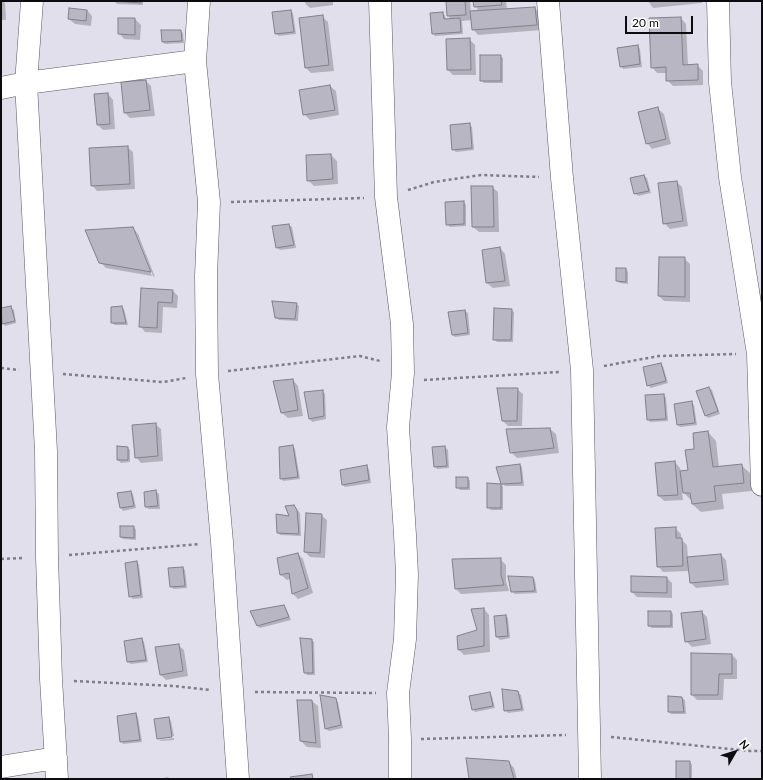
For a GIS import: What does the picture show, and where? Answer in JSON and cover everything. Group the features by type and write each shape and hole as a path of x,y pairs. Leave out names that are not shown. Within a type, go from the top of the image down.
{"street":[{"path":"32,1 26,83 46,451 51,679 57,779"},
{"path":"199,1 195,61 209,202 206,276 207,374 222,542 238,779"},
{"path":"380,1 386,197 402,331 403,373 398,427 407,574 405,639 398,694 400,779"},
{"path":"548,1 562,178 582,370 590,779"},
{"path":"718,1 720,82 730,177 758,354 762,485"},
{"path":"1,88 26,83 195,61"},
{"path":"1,767 56,758"}],"path":[{"path":"1,559 222,542"}],"building":[{"path":"113,1 141,1 141,3"},
{"path":"446,1 465,1 466,15 447,16"},
{"path":"473,1 501,1 502,5 474,7"},
{"path":"535,7 537,25 472,30 470,11"},
{"path":"69,8 87,10 86,21 68,19"},
{"path":"291,10 294,32 275,34 272,12"},
{"path":"443,12 444,19 460,18 461,32 432,34 430,13"},
{"path":"323,15 329,65 305,68 299,18"},
{"path":"681,17 683,65 698,64 698,80 666,81 666,67 651,68 649,18"},
{"path":"118,18 135,18 135,35 118,34"},
{"path":"161,30 181,30 182,41 162,42"},
{"path":"470,38 471,70 447,70 446,39"},
{"path":"638,45 640,64 620,67 617,48"},
{"path":"480,55 501,55 501,81 480,81"},
{"path":"146,80 150,110 124,113 121,82"},
{"path":"330,85 335,110 303,115 299,90"},
{"path":"108,93 110,124 97,125 94,94"},
{"path":"658,107 666,139 646,144 638,112"},
{"path":"470,123 472,148 452,150 450,125"},
{"path":"128,146 130,184 91,186 89,148"},
{"path":"331,154 333,179 307,181 306,155"},
{"path":"644,175 649,191 634,194 630,178"},
{"path":"677,181 683,221 663,224 658,183"},
{"path":"471,186 493,186 494,227 472,227"},
{"path":"464,201 464,224 446,225 445,202"},
{"path":"289,224 294,245 276,248 272,226"},
{"path":"133,227 151,272 99,263 85,230"},
{"path":"500,247 505,281 486,283 482,250"},
{"path":"659,257 685,257 685,297 658,296"},
{"path":"616,268 626,268 626,282 616,281"},
{"path":"141,288 173,290 172,303 158,302 157,328 139,327"},
{"path":"272,301 297,303 295,319 275,318"},
{"path":"11,306 15,321 2,324 1,308"},
{"path":"122,306 126,323 111,323 111,307"},
{"path":"494,308 512,309 511,340 493,340"},
{"path":"465,310 468,333 452,335 448,312"},
{"path":"661,363 666,381 647,386 643,367"},
{"path":"293,379 298,410 281,413 273,381"},
{"path":"709,387 718,411 705,416 696,391"},
{"path":"497,388 518,388 517,421 502,421"},
{"path":"323,390 324,416 309,419 304,392"},
{"path":"664,394 666,419 647,420 645,395"},
{"path":"692,401 695,423 677,425 674,404"},
{"path":"156,423 158,456 135,458 132,425"},
{"path":"550,428 554,448 510,453 506,429"},
{"path":"708,431 713,467 742,464 744,483 714,486 716,501 692,504 690,493 683,493 680,471 688,470 685,450 694,449 693,433"},
{"path":"293,445 298,477 280,479 279,447"},
{"path":"117,446 128,447 128,460 117,460"},
{"path":"445,446 447,466 434,467 432,447"},
{"path":"675,461 678,495 658,496 655,463"},
{"path":"520,464 522,483 501,484 496,467"},
{"path":"367,465 369,480 342,485 340,470"},
{"path":"456,477 468,477 468,488 456,488"},
{"path":"487,483 501,484 501,508 487,508"},
{"path":"156,490 158,506 145,507 144,492"},
{"path":"131,491 134,506 120,508 117,493"},
{"path":"294,505 297,510 299,534 277,533 276,514 289,516 285,506"},
{"path":"306,513 322,514 320,553 304,552"},
{"path":"120,526 134,526 134,538 120,537"},
{"path":"676,527 676,538 682,538 683,566 657,567 655,528"},
{"path":"298,553 308,588 292,594 289,573 280,575 277,558"},
{"path":"721,554 724,580 690,583 687,557"},
{"path":"501,558 501,575 504,585 455,589 452,559"},
{"path":"137,561 141,595 129,597 125,563"},
{"path":"183,567 185,586 170,587 168,568"},
{"path":"508,576 533,577 535,591 511,592"},
{"path":"631,576 667,577 667,593 631,592"},
{"path":"284,605 289,617 257,626 250,611"},
{"path":"484,608 484,646 458,650 457,636 477,630 471,609"},
{"path":"648,611 671,611 671,626 648,626"},
{"path":"702,611 706,639 685,642 681,613"},
{"path":"506,615 508,636 496,637 494,616"},
{"path":"142,638 146,660 127,662 124,641"},
{"path":"300,638 312,639 313,673 304,673"},
{"path":"179,644 183,671 160,675 155,647"},
{"path":"691,653 732,654 732,674 719,674 718,695 691,695"},
{"path":"502,689 518,691 522,709 504,711"},
{"path":"490,692 493,706 472,710 469,696"},
{"path":"320,695 336,698 341,725 325,729"},
{"path":"668,696 682,697 684,712 668,712"},
{"path":"297,700 312,700 316,743 300,741"},
{"path":"136,713 140,740 120,742 117,716"},
{"path":"169,717 172,737 157,739 154,719"},
{"path":"466,758 509,761 514,779 469,779"},
{"path":"676,761 690,761 690,779 676,779"},
{"path":"312,774 313,779 291,779 290,777"}]}
